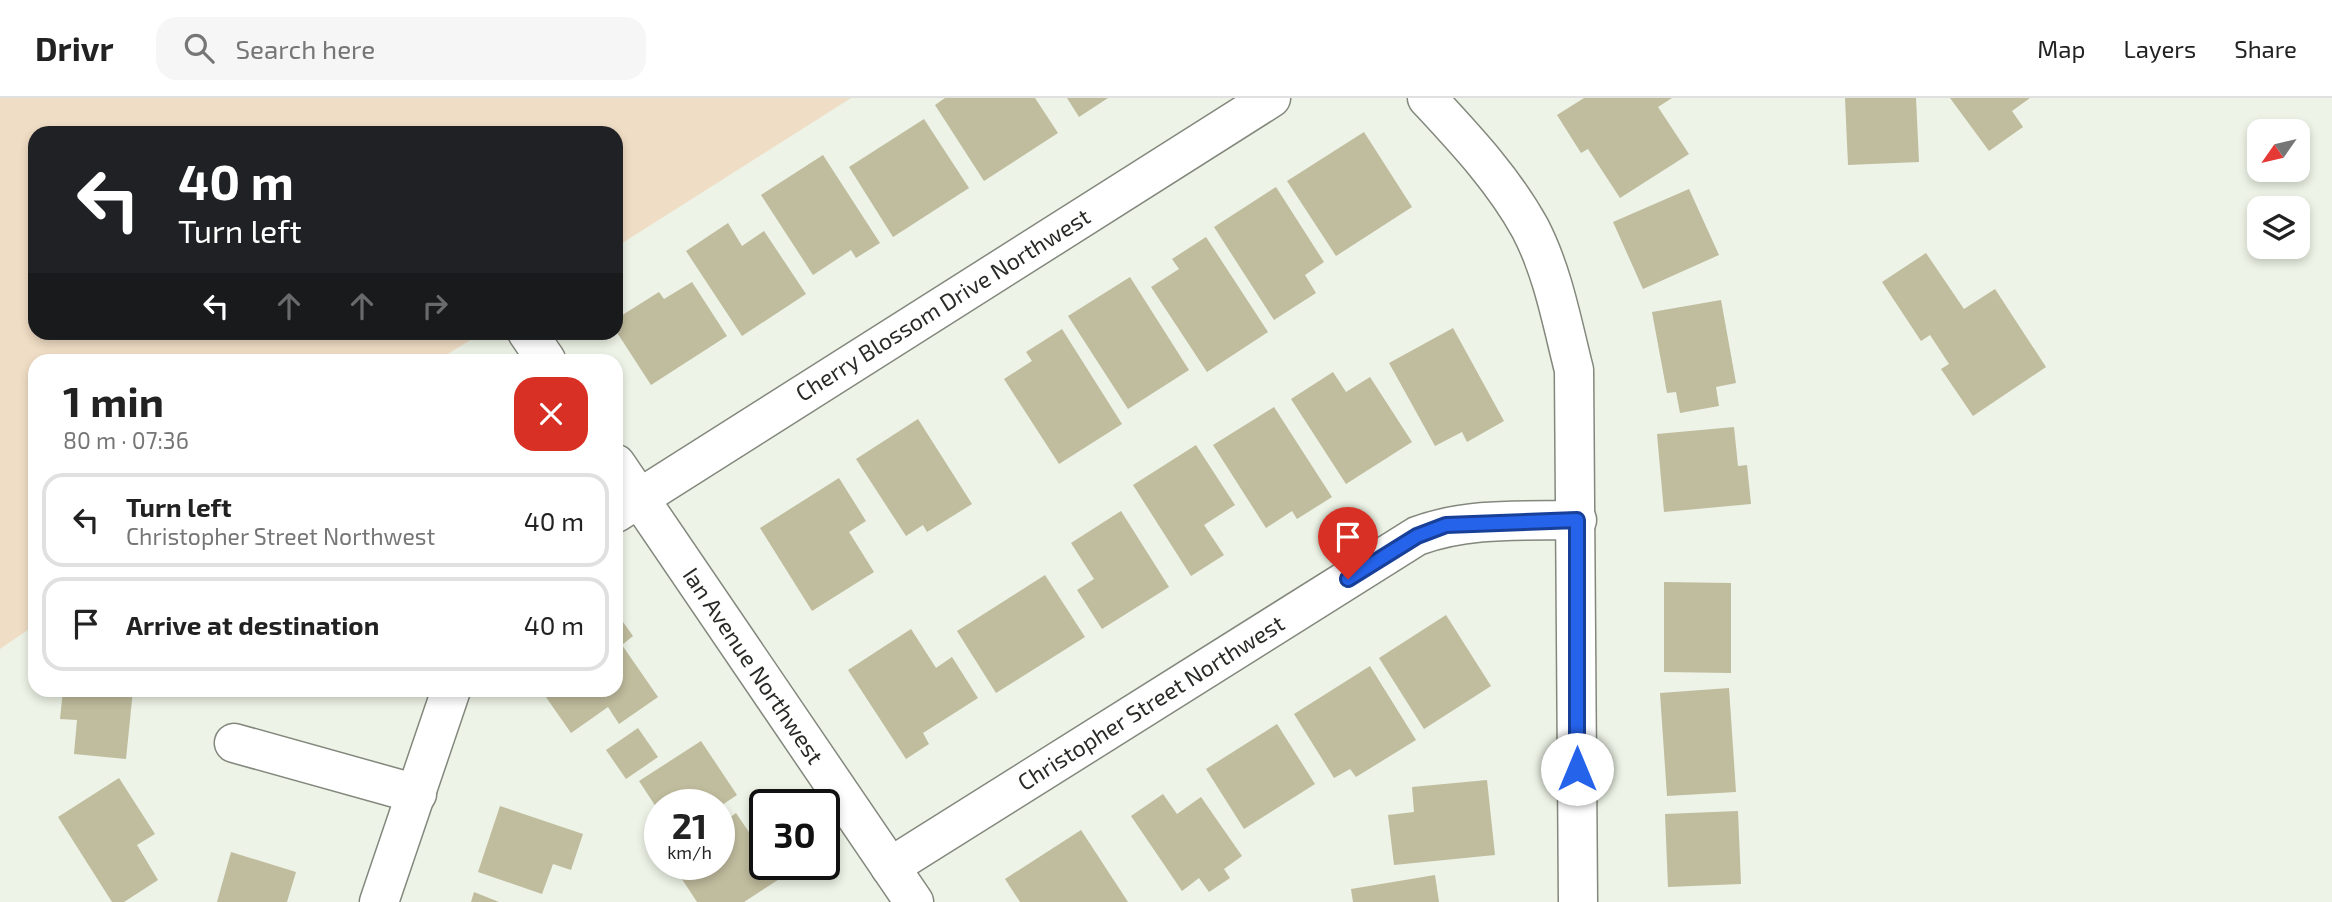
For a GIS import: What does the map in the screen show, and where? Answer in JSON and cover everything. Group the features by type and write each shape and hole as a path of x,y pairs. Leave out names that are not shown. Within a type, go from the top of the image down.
{"street":[{"name":"Cherry Blossom Drive Northwest","path":"628,506 1271,98"},
{"path":"1427,98 1486,162 1530,228 1554,289 1574,370 1578,902"},
{"name":"Ian Avenue Northwest","path":"623,488 628,506 914,902"},
{"name":"Christopher Street Northwest","path":"890,867 1417,536 1446,525 1470,522 1577,520"},
{"path":"379,902 449,697"},
{"path":"234,743 417,794"}],"shaded area":[{"path":"0,98 851,98 623,243 623,126 28,126 28,340 471,340 448,354 28,354 28,630 0,649"}],"building":[{"path":"945,98 1035,98 1058,133 984,181 935,105"},
{"path":"1067,98 1108,98 1079,117"},
{"path":"1584,98 1672,98 1658,107 1689,154 1620,198 1588,149 1581,153 1557,115"},
{"path":"1845,98 1916,98 1919,162 1848,165"},
{"path":"1950,98 2030,98 2012,111 2023,127 1989,151"},
{"path":"924,119 969,188 893,237 849,167"},
{"path":"1364,132 1412,207 1336,256 1287,181"},
{"path":"823,155 880,243 856,258 851,250 813,275 761,195"},
{"path":"1276,187 1324,262 1305,275 1316,293 1274,320 1214,227"},
{"path":"1689,189 1719,255 1643,289 1613,222"},
{"path":"728,223 742,246 764,231 806,294 742,336 686,251"},
{"path":"1206,237 1268,332 1207,372 1151,287 1179,269 1172,259"},
{"path":"1926,253 1964,309 1995,289 2046,367 1973,416 1941,369 1949,364 1930,335 1921,341 1882,282"},
{"path":"1130,277 1189,370 1128,409 1068,316"},
{"path":"692,282 727,336 651,385 622,340 623,315 659,292 664,299"},
{"path":"1721,300 1736,383 1716,387 1719,406 1680,413 1676,392 1667,393 1652,312"},
{"path":"1453,328 1504,421 1467,442 1462,432 1435,446 1389,363"},
{"path":"1062,329 1122,424 1059,464 1004,379 1032,361 1026,352"},
{"path":"1333,372 1346,392 1370,377 1412,442 1346,484 1291,399"},
{"path":"1274,407 1332,497 1297,519 1292,511 1266,528 1213,445"},
{"path":"918,419 972,504 927,532 923,525 906,536 856,459"},
{"path":"1734,427 1738,466 1747,465 1751,504 1664,512 1657,434"},
{"path":"1196,445 1235,505 1204,525 1224,555 1191,576 1133,485"},
{"path":"839,478 866,521 849,532 874,572 812,611 760,528"},
{"path":"1121,511 1169,587 1102,629 1077,590 1094,579 1071,543"},
{"path":"1045,575 1085,637 996,693 957,631"},
{"path":"1664,582 1731,583 1731,673 1664,672"},
{"path":"1446,615 1491,686 1424,729 1379,658"},
{"path":"623,622 633,636 623,644"},
{"path":"911,629 936,668 952,657 978,698 923,733 929,744 906,759 848,670"},
{"path":"623,646 658,697 619,724 608,707 571,733 546,697 623,697"},
{"path":"1370,666 1416,740 1356,777 1350,769 1334,778 1294,714"},
{"path":"1729,688 1736,792 1667,796 1660,693"},
{"path":"62,697 132,697 126,759 74,754 77,720 60,719"},
{"path":"1277,724 1315,784 1244,829 1206,769"},
{"path":"638,728 658,757 626,779 606,750"},
{"path":"701,741 733,789 644,789 639,781"},
{"path":"119,778 155,834 137,845 158,880 124,902 112,902 58,817"},
{"path":"1487,780 1495,855 1394,865 1388,815 1414,812 1412,787"},
{"path":"1163,794 1177,814 1201,797 1242,856 1224,869 1230,878 1209,892 1199,878 1182,891 1131,816"},
{"path":"500,806 583,834 571,870 553,864 542,894 478,872"},
{"path":"1738,811 1741,884 1668,887 1665,814"},
{"path":"735,814 749,832 749,880 778,880 744,902 697,902 683,880 735,880"},
{"path":"1081,830 1128,902 1020,902 1005,879"},
{"path":"231,852 296,872 287,902 217,902"},
{"path":"1435,875 1439,902 1353,902 1351,889"},
{"path":"474,892 499,902 471,902"}],"route":[{"path":"1348,579 1417,536 1446,525 1577,520 1577,769"}]}
